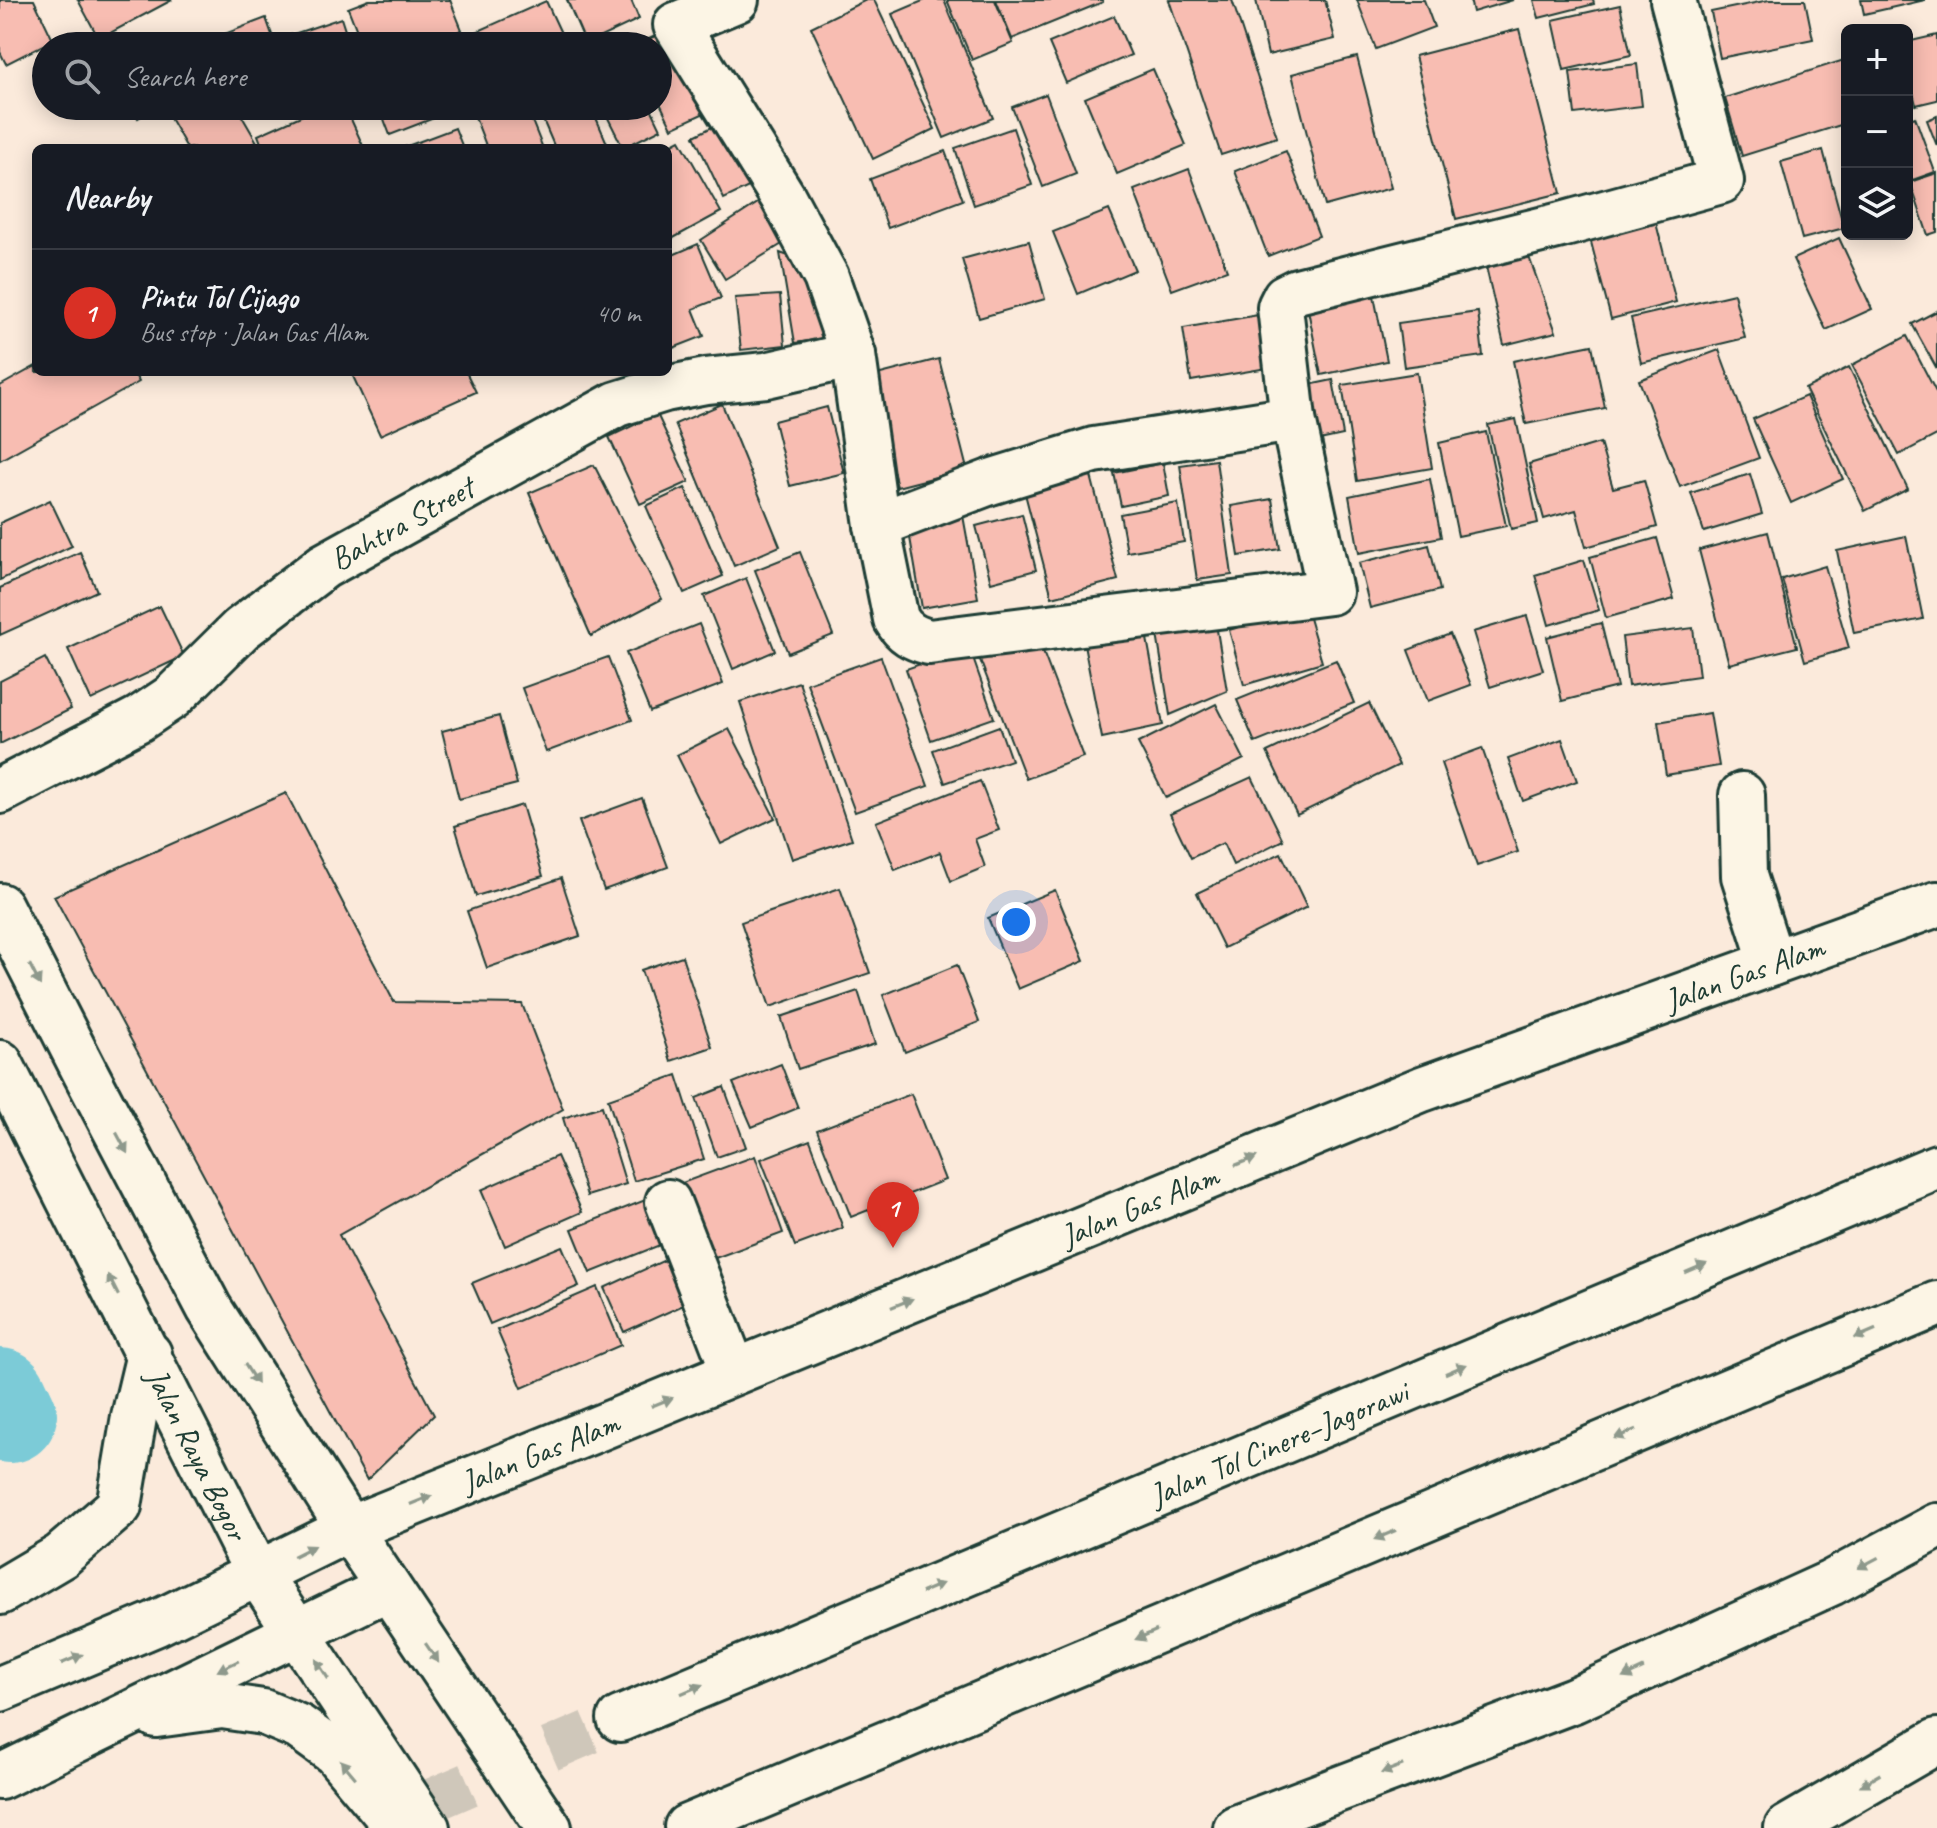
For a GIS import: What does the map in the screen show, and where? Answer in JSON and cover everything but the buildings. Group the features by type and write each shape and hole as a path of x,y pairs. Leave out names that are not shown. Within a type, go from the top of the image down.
{"main road":[{"path":"736,0 676,25 783,197 826,277 853,355 877,525 896,619 901,628 914,638 929,642 1330,592 1293,419 1280,307 1285,297 1297,291 1561,225 1721,181 1673,0"},
{"name":"Bahtra Street","path":"0,791 139,719 172,697 241,629 324,566 617,404 665,389 766,375 853,355"},
{"path":"877,525 990,482 1094,450 1293,419"},
{"path":"1742,795 1744,876 1772,963"},
{"name":"Jalan Gas Alam","path":"0,1689 155,1624 349,1529 1422,1089 1937,904"},
{"path":"0,906 209,1308 349,1529 549,1828"},
{"name":"Jalan Raya Bogor","path":"0,1063 258,1574 427,1828"},
{"name":"Jalan Tol Cinere–Jagorawi","path":"620,1719 1937,1167"},
{"path":"668,1202 734,1372"},
{"path":"687,1827 1937,1304"},
{"path":"0,1592 61,1556 119,1506 134,1417 149,1354"},
{"path":"1236,1828 1574,1700 1831,1583 1937,1526"},
{"path":"0,1777 388,1588"},
{"path":"118,1720 222,1706 263,1712 299,1727 335,1753 398,1828"},
{"path":"1787,1828 1937,1741"}],"waterway":[{"path":"0,1396 9,1415"}],"tunnel":[{"path":"368,1828 620,1719"}],"place":[{"name":"Pintu Tol Cijago","path":"893,1248"}]}
